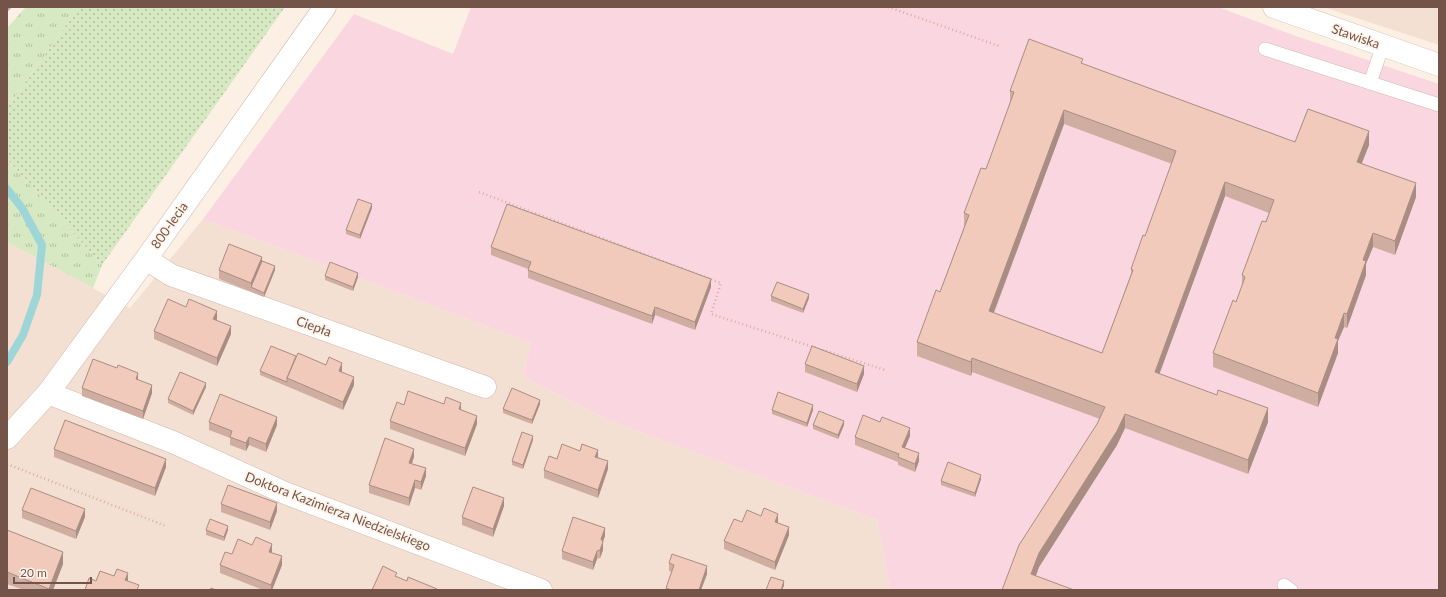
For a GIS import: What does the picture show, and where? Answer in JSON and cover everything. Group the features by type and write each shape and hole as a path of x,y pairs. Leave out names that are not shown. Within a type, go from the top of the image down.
{"street":[{"name":"800-lecia","path":"7,438 48,393 146,259 325,7"},
{"name":"Stawiska","path":"1274,7 1439,65"},
{"name":"Ciepła","path":"146,259 172,275 485,387"},
{"name":"Doktora Kazimierza Niedzielskiego","path":"48,393 175,443 285,493 541,590"}],"lane":[{"path":"1370,83 1383,45"},
{"path":"1265,49 1439,105"}],"path":[{"path":"888,7 999,46"},
{"path":"479,192 721,283 711,314 885,370"},
{"path":"7,464 166,526"}],"shaded area":[{"path":"471,7 1218,7 1293,35 1439,84 1439,590 890,590 877,520 608,420 523,377 531,343 203,219 354,14 453,54"},
{"path":"1323,7 1439,7 1439,45"},
{"path":"203,219 531,343 523,377 608,420 877,520 890,590 7,590 7,242 130,308"}],"green space":[{"path":"26,7 79,7 7,108 7,28"},
{"path":"79,7 285,7 102,265 7,159 7,108"},
{"path":"7,159 102,265 93,288 7,242"}],"building":[{"path":"1029,39 1083,59 1081,63 1295,142 1308,109 1369,131 1357,162 1416,183 1395,241 1373,233 1363,260 1366,261 1347,314 1344,313 1335,338 1338,339 1318,393 1213,353 1233,300 1236,302 1245,277 1242,275 1262,221 1266,222 1274,200 1225,182 1155,372 1217,395 1218,390 1268,408 1248,460 1125,414 1117,431 1039,553 1031,574 1074,590 1002,590 1019,545 1097,424 1105,407 972,358 971,362 917,342 936,290 940,292 969,215 964,213 981,168 986,169 1014,92 1010,91","holes":["1064,110 1176,151 1145,236 1143,235 1131,269 1133,270 1102,353 989,311"]},
{"path":"358,199 372,204 360,235 346,230"},
{"path":"507,204 711,279 695,322 655,307 652,316 528,270 531,262 491,247"},
{"path":"229,244 262,257 251,283 219,270"},
{"path":"262,261 275,266 264,293 251,287"},
{"path":"330,262 358,273 353,287 325,276"},
{"path":"777,282 809,294 803,309 771,296"},
{"path":"168,299 186,307 189,299 217,311 213,319 231,326 217,358 154,331"},
{"path":"271,346 296,356 287,378 287,382 260,371"},
{"path":"812,346 864,366 857,384 805,364"},
{"path":"298,353 326,365 329,357 342,363 339,371 354,377 343,402 287,378"},
{"path":"93,359 117,368 118,365 138,373 136,379 152,385 143,411 82,388"},
{"path":"180,372 206,383 193,411 168,399"},
{"path":"512,388 540,400 532,420 503,409"},
{"path":"408,391 444,404 446,397 461,403 459,409 477,416 465,448 390,421 397,402 404,405"},
{"path":"778,392 813,405 807,423 772,410"},
{"path":"220,394 277,417 266,444 249,437 246,443 230,437 232,431 209,422"},
{"path":"819,411 844,421 838,435 813,425"},
{"path":"863,415 880,422 882,417 910,428 902,447 919,453 915,464 898,457 899,454 855,437"},
{"path":"65,420 166,459 155,488 54,449"},
{"path":"522,432 533,436 523,465 512,461"},
{"path":"385,438 414,449 409,463 426,468 421,482 415,480 409,498 369,485"},
{"path":"562,444 580,451 582,444 598,450 595,457 608,461 598,490 544,470 549,456 557,459"},
{"path":"948,462 981,475 975,493 941,481"},
{"path":"228,485 277,503 270,522 221,504"},
{"path":"473,487 504,498 493,529 462,517"},
{"path":"31,488 85,509 76,531 22,510"},
{"path":"764,508 778,514 775,522 789,527 775,562 724,541 734,519 742,522 747,510 761,516"},
{"path":"573,517 605,528 601,539 603,542 600,550 597,551 593,562 562,551"},
{"path":"210,519 228,526 224,537 206,530"},
{"path":"7,530 63,552 49,589 7,572"},
{"path":"256,537 272,544 269,552 282,556 271,585 220,565 225,552 232,554 238,539 252,545"},
{"path":"672,554 707,566 699,590 671,590 666,588 674,565 669,563"},
{"path":"383,566 397,573 395,576 407,581 408,577 437,589 372,590"},
{"path":"117,569 128,573 125,580 139,585 137,590 85,590 89,578 96,581 100,571 114,576"},
{"path":"771,577 784,581 781,590 766,590"}],"waterway":[{"path":"7,189 22,208 42,245 37,295 23,335 7,362"}],"railway":[{"path":"7,10 10,7"}]}
